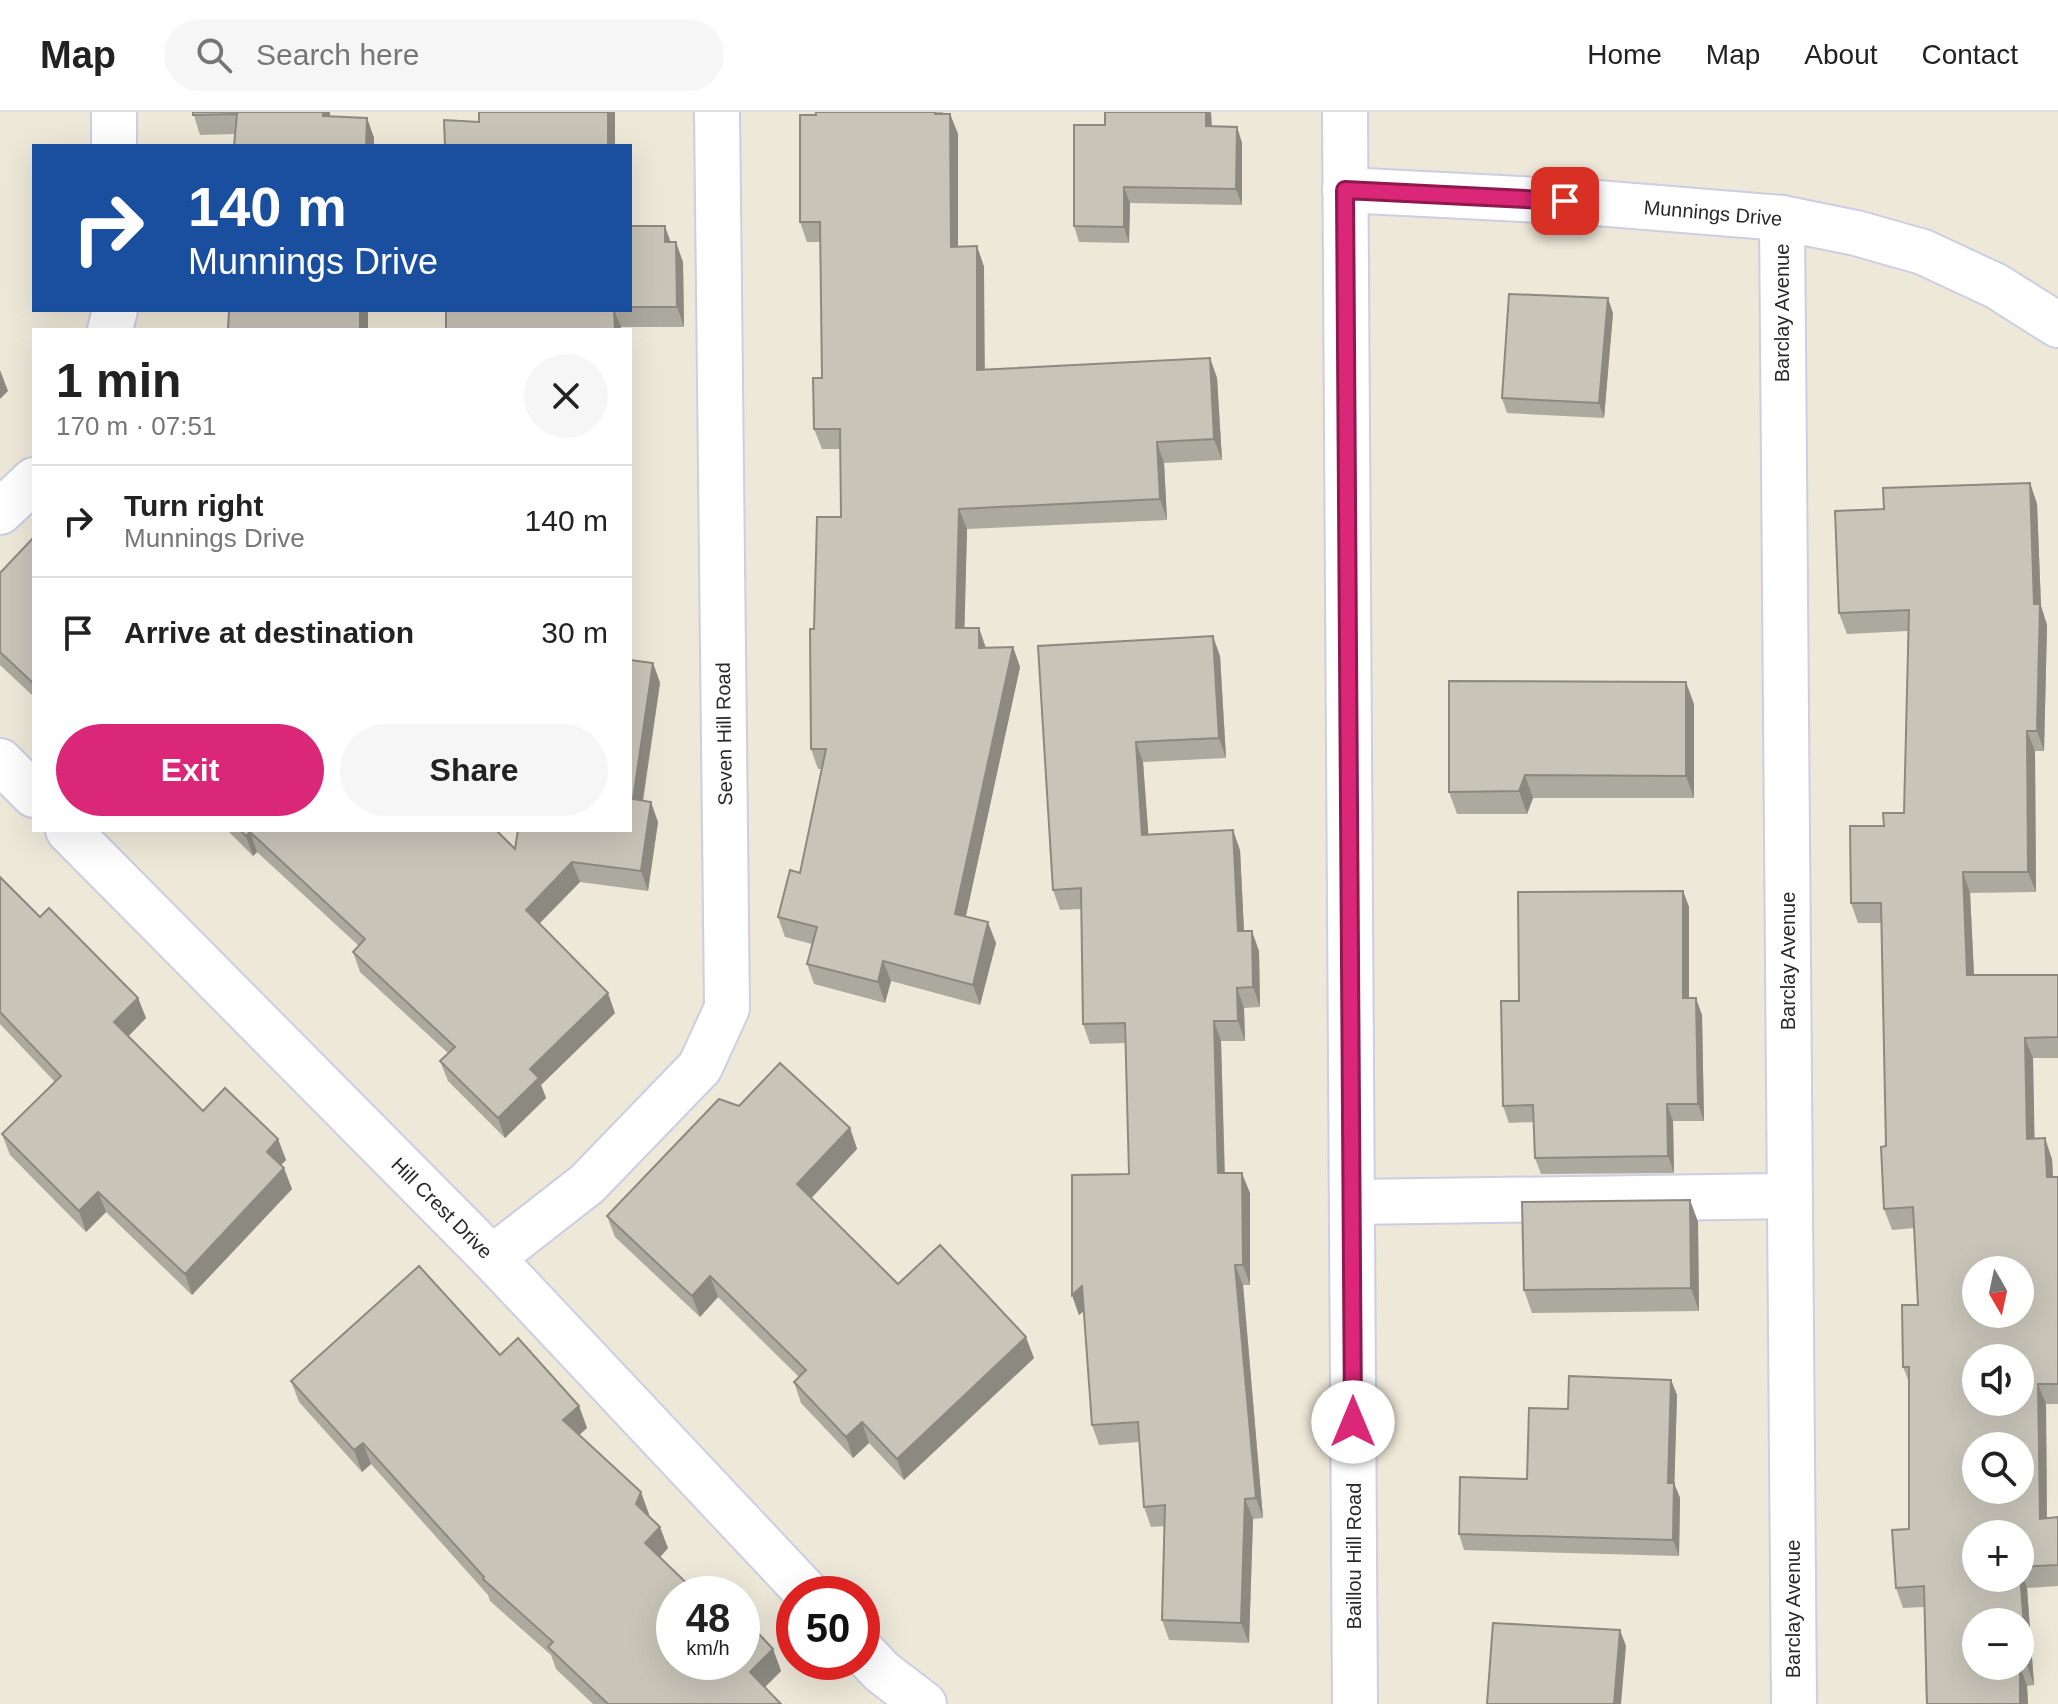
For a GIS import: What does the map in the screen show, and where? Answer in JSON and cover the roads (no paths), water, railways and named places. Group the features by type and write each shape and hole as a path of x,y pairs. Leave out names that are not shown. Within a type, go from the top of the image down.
{"street":[{"path":"114,112 114,144"},
{"name":"Seven Hill Road","path":"492,1258 587,1184 700,1067 727,1008 717,112"},
{"name":"Baillou Hill Road","path":"1345,112 1355,1704"},
{"name":"Munnings Drive","path":"1345,190 1597,203 1782,218 1856,233 1923,252 1996,286 2058,325"},
{"name":"Barclay Avenue","path":"1782,218 1794,1704"},
{"path":"0,512 32,482"},
{"path":"0,761 32,793"},
{"name":"Hill Crest Drive","path":"70,832 492,1258 791,1576"},
{"path":"1352,1202 1789,1196"},
{"path":"880,1670 924,1704"}]}
